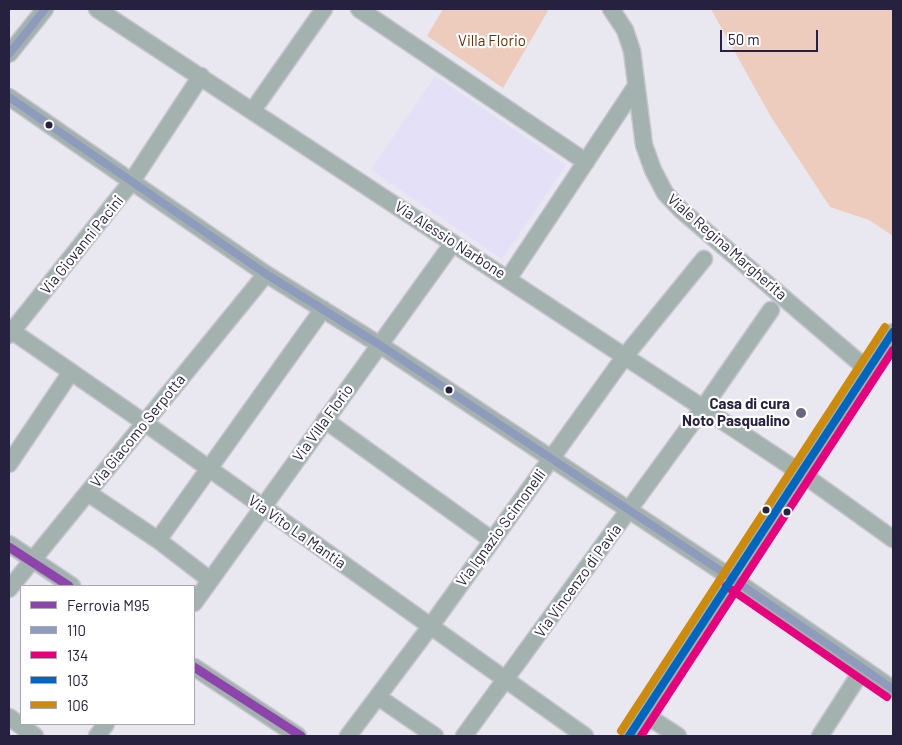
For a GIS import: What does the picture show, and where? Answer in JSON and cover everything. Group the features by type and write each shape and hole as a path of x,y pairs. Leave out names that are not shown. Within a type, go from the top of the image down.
{"street":[{"path":"9,54 45,9"},
{"name":"Via Alessio Narbone","path":"97,9 704,408 893,539"},
{"path":"252,110 324,9"},
{"path":"359,9 586,162"},
{"name":"Viale Regina Margherita","path":"611,9 624,30 632,51 644,145 653,170 665,193 681,210 868,370"},
{"name":"Via Giovanni Pacini","path":"10,332 132,182 201,76"},
{"path":"508,279 636,86"},
{"path":"9,97 266,274 380,345 630,510 893,689"},
{"name":"Via Villa Florio","path":"195,602 453,243"},
{"name":"Via Ignazio Scimonelli","path":"348,736 430,627 625,356 704,258"},
{"name":"Via Giacomo Serpotta","path":"9,589 266,274"},
{"path":"158,540 323,310"},
{"name":"Via Vincenzo di Pavia","path":"464,736 704,408 771,310"},
{"name":"Via Vito La Mantia","path":"10,332 145,423 585,736"},
{"path":"629,736 893,332"},
{"path":"9,464 71,372"},
{"path":"325,420 492,540"},
{"path":"88,492 158,540 210,580"},
{"path":"9,544 70,585"},
{"path":"195,668 298,736"},
{"path":"820,736 863,669"},
{"path":"378,697 436,736"},
{"path":"644,714 678,736"},
{"path":"9,718 34,736"},
{"path":"96,736 105,725"}],"shaded area":[{"path":"435,76 566,165 502,259 371,170"}],"green space":[{"name":"Villa Florio","path":"443,9 549,9 503,88 427,36"},
{"path":"711,9 893,9 893,236 869,220 830,207 771,117"}],"rail line":[{"name":"M95","path":"9,547 67,585"},
{"name":"M95","path":"195,668 301,736"}],"transit line":[{"name":"110","path":"9,54 45,9"},
{"name":"110","path":"9,97 266,274 380,345 727,575 893,689"},
{"name":"106","path":"621,731 885,327"},
{"name":"103","path":"629,736 893,332"},
{"name":"134","path":"641,736 893,350"},
{"name":"134","path":"726,586 887,697"}],"place":[{"name":"Casa di cura Noto Pasqualino","path":"801,413"}]}
